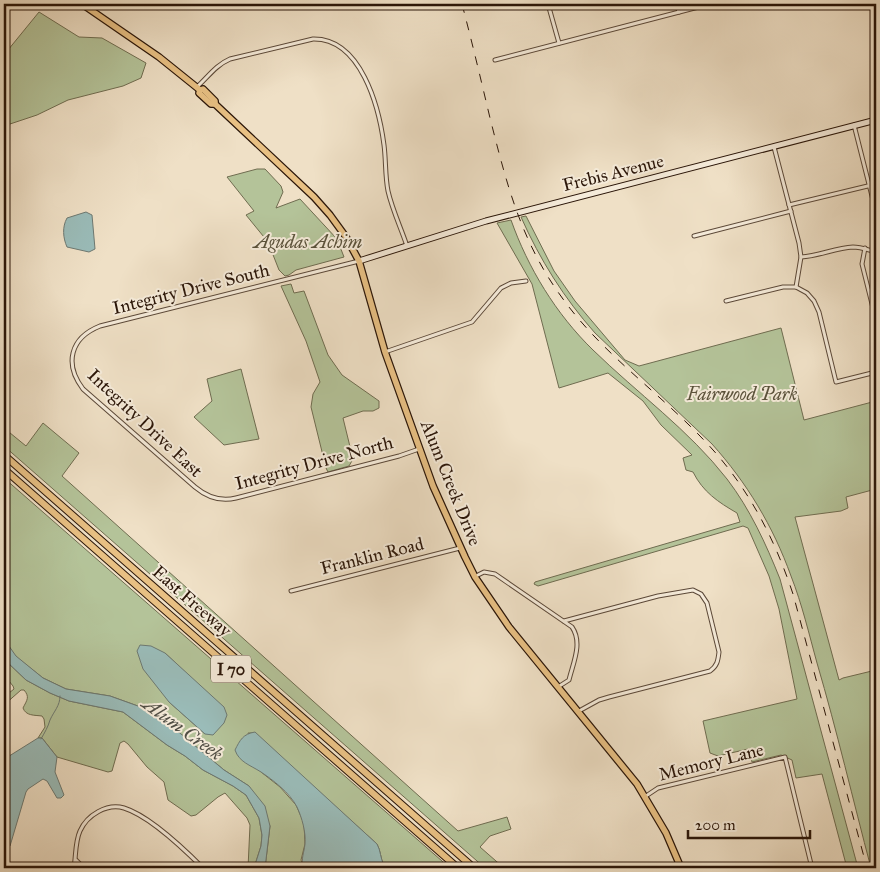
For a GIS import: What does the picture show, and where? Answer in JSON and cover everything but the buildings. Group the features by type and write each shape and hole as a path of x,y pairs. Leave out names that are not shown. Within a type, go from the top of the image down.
{"highway":[{"name":"East Freeway","path":"4,456 474,868"},
{"name":"East Freeway","path":"4,469 458,868"}],"main road":[{"name":"Alum Creek Drive","path":"82,4 159,57 199,89 203,89 215,100 215,104 319,202 340,228 359,261 385,352 443,512 475,577 509,627 629,772 646,796 666,832 681,868"},
{"name":"Frebis Avenue","path":"359,261 486,221 876,120"}],"street":[{"path":"548,4 559,42"},
{"path":"677,4 679,12"},
{"path":"495,60 710,4"},
{"path":"199,89 211,72 230,59 313,39 326,40 339,46 361,70 368,82 383,136 389,195 407,247"},
{"path":"854,125 876,212"},
{"path":"774,146 799,243 801,258 796,287"},
{"path":"789,205 876,184"},
{"path":"694,236 791,211"},
{"path":"801,258 849,248 865,248 876,252"},
{"path":"865,248 862,264 876,320"},
{"name":"Integrity Drive South","path":"72,356 83,336 100,326 359,261"},
{"path":"385,352 472,322 501,288 512,283 526,281"},
{"path":"726,301 778,287 796,287 810,296 816,305 836,382 876,372"},
{"name":"Integrity Drive East","path":"72,356 73,372 83,389 195,487 204,494 216,498"},
{"name":"Integrity Drive North","path":"216,498 231,499 399,456 419,449"},
{"name":"Franklin Road","path":"291,591 460,548"},
{"path":"475,577 488,572 495,574 564,621 575,632 577,648 569,680 558,687"},
{"path":"564,621 658,596 692,590 701,594 706,604 719,652 715,667 704,673 604,698 578,712"},
{"name":"Memory Lane","path":"646,796 660,788 785,757 812,868"},
{"path":"74,868 78,837 85,822 101,810 115,807 124,808 138,814 184,850 203,868"},
{"path":"75,860 84,868"}],"green space":[{"path":"39,12 79,37 102,38 146,63 141,78 123,86 68,100 37,115 4,126 4,52 8,50"},
{"name":"Agudas Achim","path":"257,169 265,169 281,186 283,192 276,208 300,199 337,239 344,257 296,270 285,276 279,270 268,242 246,215 254,211 227,177"},
{"name":"Fairwood Park","path":"526,216 554,271 575,301 625,360 639,366 781,328 804,420 876,401 876,489 846,497 848,508 841,511 795,517 839,680 876,670 876,868 871,868 799,597 776,540 758,506 737,474 712,444 595,333 584,320 563,292 536,248 521,217"},
{"path":"511,220 544,290 567,321 593,350 696,444 727,479 750,515 780,579 858,868 847,868 822,774 796,778 792,760 781,755 752,762 748,749 718,756 710,753 703,721 797,699 779,609 769,576 748,528 743,526 538,586 534,584 535,582 740,522 737,513 712,496 701,485 693,472 686,470 683,458 692,455 661,425 643,401 608,373 559,388 532,284 497,223"},
{"path":"291,284 294,293 304,291 328,355 342,375 379,401 379,408 373,411 363,411 343,418 353,459 349,466 328,472 311,407 313,394 320,382 306,341 281,286"},
{"path":"241,369 259,439 224,445 194,417 212,401 207,379"},
{"path":"43,423 79,453 62,476 458,831 507,817 511,829 490,836 480,847 504,868 485,868 4,446 4,428 26,446"},
{"path":"4,478 450,868 399,868 384,865 377,844 254,733 248,733 261,772 280,787 296,805 304,823 305,844 301,860 304,868 265,868 270,826 249,786 224,770 149,710 110,696 66,689 43,678 15,656 4,639","holes":["165,653 184,671 205,734 169,702"]},
{"path":"4,659 26,680 50,693 69,701 123,712 203,770 246,795 259,818 262,835 261,846 254,868 248,868 250,825 247,818 225,793 196,815 191,816 168,800 164,782 147,767 124,741 120,743 112,771 108,772 57,757 42,738 38,738 45,727 42,716 28,714 24,711 23,708 27,697 24,690 21,690 4,705 4,697 14,689 4,675"}],"water":[{"path":"86,212 92,215 95,249 89,252 67,247 64,232 67,218"},
{"path":"4,639 16,656 43,678 66,689 110,696 149,710 224,770 249,786 265,806 270,826 265,868 254,868 261,846 262,835 259,818 246,795 203,770 123,712 69,701 26,680 4,659"},
{"path":"140,645 151,646 165,653 224,707 227,715 224,723 213,735 205,734 169,702 143,669 137,651"},
{"path":"255,732 377,844 384,865 399,868 303,867 305,835 297,807 281,787 242,760 235,750 242,738"},
{"path":"38,738 42,738 57,757 55,772 64,795 61,798 57,798 47,781 43,779 28,789 10,846 4,850 4,762 6,758"}],"waterway":[{"path":"41,739 58,706 60,696"}],"railway":[{"path":"462,4 509,190 536,256 563,299 599,342 701,437 720,458 754,506 771,539 793,594 867,868"}],"water label":[{"name":"Alum Creek","path":"183,728"}]}
